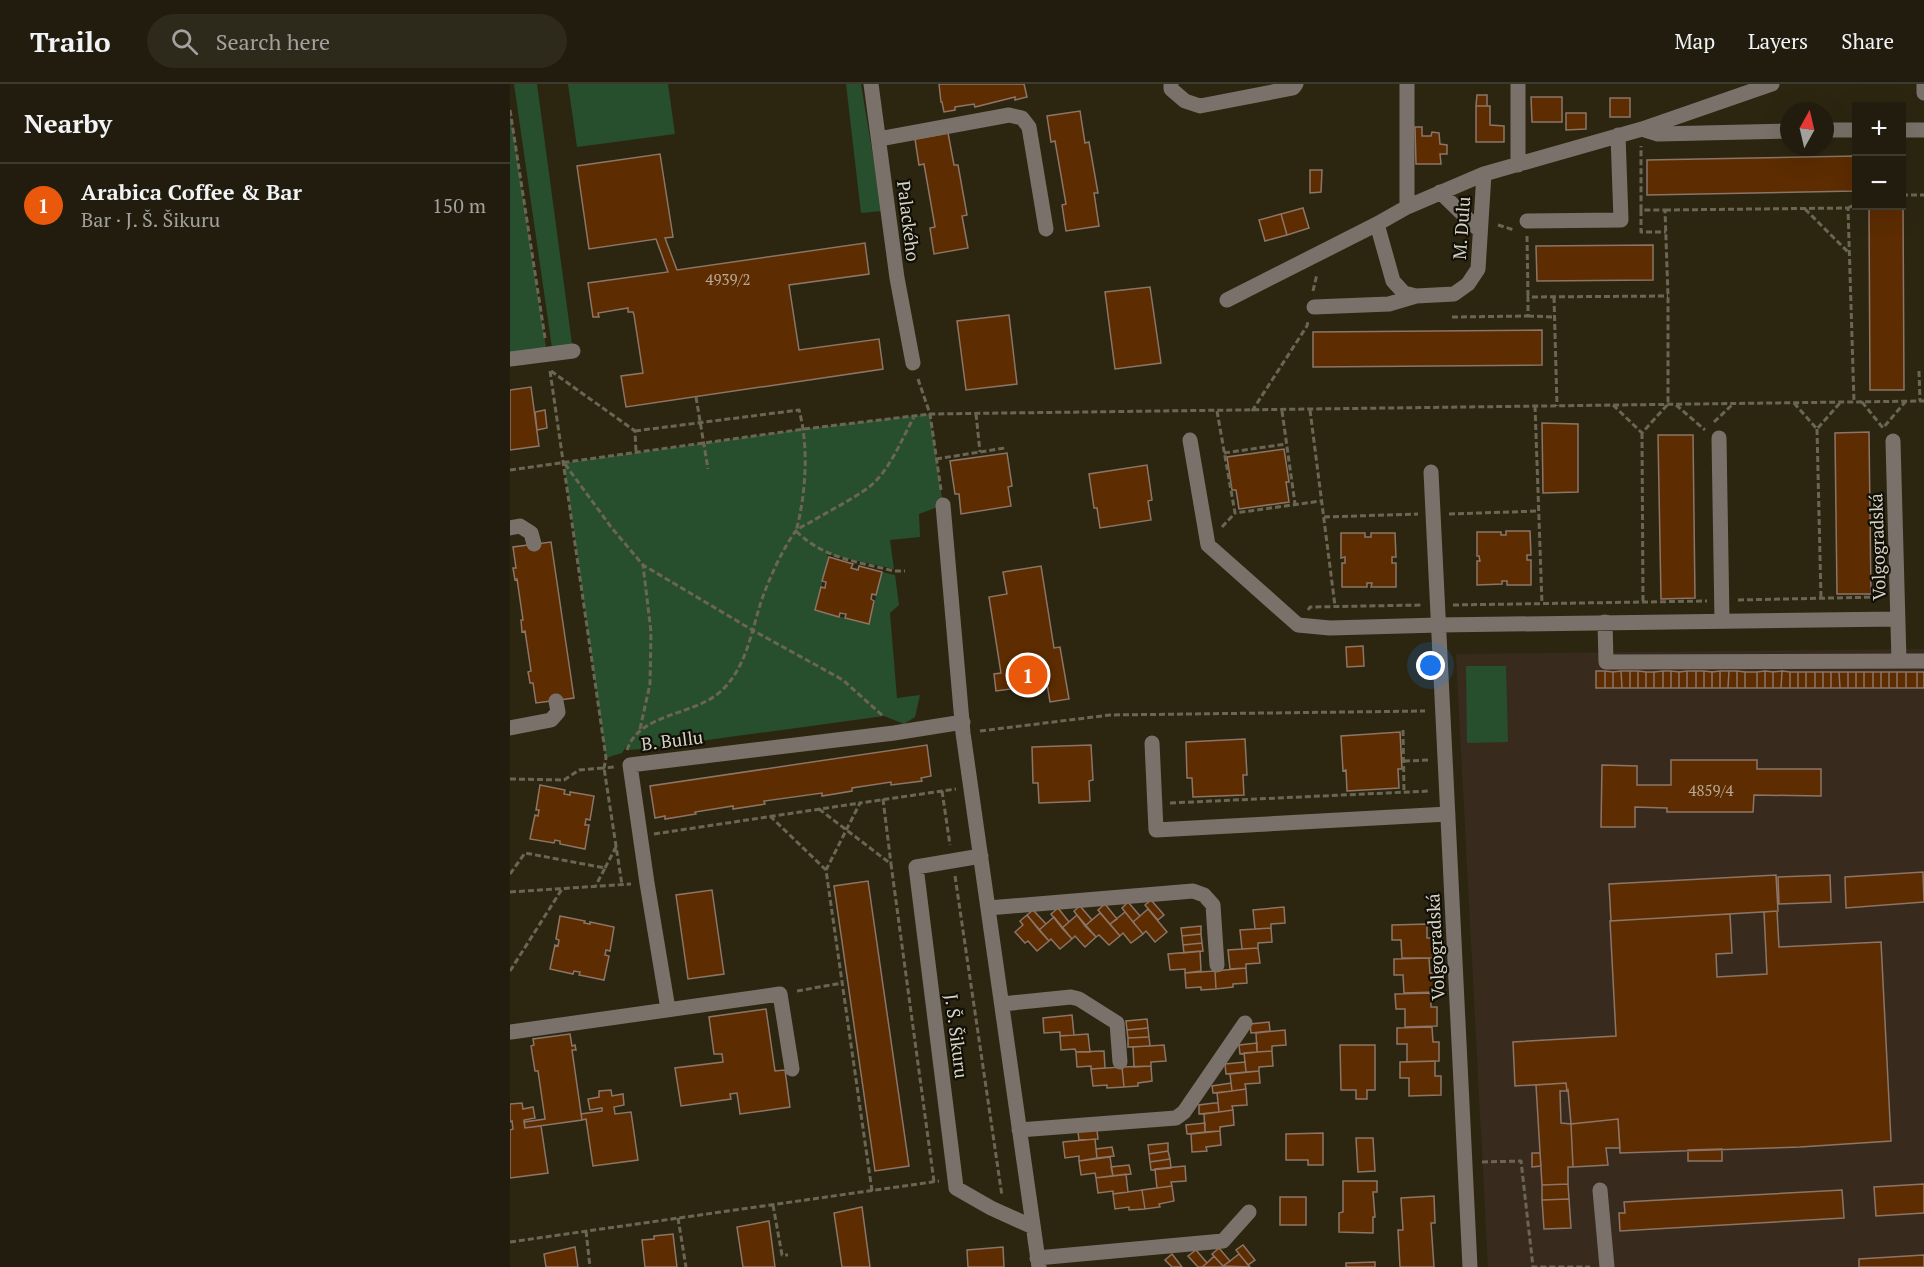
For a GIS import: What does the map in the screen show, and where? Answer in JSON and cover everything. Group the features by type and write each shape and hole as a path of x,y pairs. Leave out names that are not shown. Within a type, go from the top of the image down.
{"street":[{"name":"Palackého","path":"871,84 897,278 913,363"},
{"path":"1171,84 1171,89 1185,101 1200,106 1293,88 1296,84"},
{"path":"1407,84 1407,207"},
{"path":"1518,84 1518,165"},
{"name":"M. Dulu","path":"1227,300 1407,207 1484,174 1642,129 1772,84"},
{"path":"1924,84 1924,93"},
{"path":"879,139 1009,115 1022,118 1029,127 1046,229"},
{"path":"1642,129 1658,134 1780,131"},
{"path":"1834,130 1852,130"},
{"path":"1906,130 1924,130"},
{"path":"1522,226 1621,220 1618,135"},
{"name":"M. Dulu","path":"1311,308 1389,304 1416,296 1454,294 1468,284 1478,269 1484,174"},
{"path":"1440,192 1481,225"},
{"path":"1377,224 1392,281 1404,293 1416,296"},
{"path":"510,358 573,351"},
{"path":"1719,438 1722,621"},
{"path":"1190,440 1208,545 1298,625"},
{"name":"Volgogradská","path":"1298,625 1330,628 1898,619 1893,441"},
{"name":"Volgogradská","path":"1431,472 1470,1267"},
{"path":"943,505 963,728 1038,1263 1222,1241 1249,1212"},
{"path":"510,528 520,526 531,533 534,544"},
{"path":"1898,619 1899,661"},
{"path":"1605,622 1606,662 1924,661"},
{"path":"510,728 550,720 558,712 556,700"},
{"name":"B. Bullu","path":"668,1010 641,836 626,765 894,733 963,728"},
{"path":"1152,743 1156,830 1448,814"},
{"name":"J. Š. Šikuru","path":"955,1179 916,867 981,856"},
{"path":"988,908 1193,891 1204,895 1213,905 1217,965"},
{"path":"511,1032 780,994 792,1068"},
{"path":"1002,1004 1079,999 1117,1023 1120,1062"},
{"path":"1019,1130 1176,1118 1184,1112 1245,1023"},
{"path":"955,1179 956,1188 1033,1227"},
{"path":"1600,1190 1607,1267"}],"path":[{"path":"510,110 564,463 606,758 604,768 622,885"},
{"path":"1642,129 1641,232 1666,232"},
{"path":"1906,195 1924,195"},
{"path":"1641,210 1852,206"},
{"path":"1804,207 1850,254"},
{"path":"1848,208 1854,402"},
{"path":"1643,602 1642,433 1668,404 1665,210"},
{"path":"1481,225 1522,226 1528,316"},
{"path":"1252,411 1307,326 1322,252"},
{"path":"1528,297 1668,296"},
{"path":"1554,297 1557,406"},
{"path":"1452,317 1555,317"},
{"path":"913,363 930,414 943,505"},
{"path":"510,779 564,780 579,770 626,765 630,741 640,729 706,702 720,692 730,681 741,662 754,631 770,578 796,531 804,491 804,429 799,410 635,431 550,370"},
{"path":"510,470 930,414 1922,401 1919,371"},
{"path":"696,397 708,470"},
{"path":"1862,402 1883,428 1906,401"},
{"path":"1817,429 1841,402"},
{"path":"1794,403 1817,429 1821,599"},
{"path":"1675,404 1706,431 1733,404"},
{"path":"1612,405 1642,433"},
{"path":"1535,406 1542,603"},
{"path":"1282,410 1294,504"},
{"path":"1310,410 1335,606"},
{"path":"1217,411 1235,513 1322,500"},
{"path":"976,414 980,452"},
{"path":"796,531 866,490 878,480 915,416"},
{"path":"635,431 636,452"},
{"path":"1224,453 1286,444"},
{"path":"936,459 1005,448"},
{"path":"564,463 611,527 643,565 754,631 843,680 884,716 894,733"},
{"path":"796,531 825,553 894,571 905,571"},
{"path":"640,729 650,684 651,632 643,565"},
{"path":"1298,625 1310,607 1898,598"},
{"path":"963,728 1110,715 1443,711"},
{"path":"1403,730 1404,792"},
{"path":"1404,761 1445,759"},
{"path":"641,836 971,786"},
{"path":"1155,804 1447,790"},
{"path":"942,791 1005,1214"},
{"path":"883,799 934,1182"},
{"path":"860,803 826,870 872,1191"},
{"path":"819,809 891,864"},
{"path":"770,816 826,870"},
{"path":"596,886 617,845"},
{"path":"510,874 525,853 605,868"},
{"path":"510,892 647,883"},
{"path":"510,971 562,888"},
{"path":"776,995 842,983"},
{"path":"1465,1163 1521,1161 1533,1267 1607,1267"},
{"path":"510,1242 955,1179"},
{"path":"773,1205 782,1256 788,1255"},
{"path":"678,1218 686,1267"},
{"path":"586,1231 591,1267"}],"shaded area":[{"path":"1924,649 1924,1267 1488,1267 1456,654"}],"green space":[{"path":"514,84 537,84 572,344 552,348"},
{"path":"568,84 668,84 675,134 577,147"},
{"path":"846,84 861,84 882,211 861,213"},
{"path":"510,110 547,354 510,359"},
{"path":"930,414 943,505 919,514 920,537 890,540 894,569 826,554 829,557 815,610 869,624 882,572 895,575 899,605 890,613 897,698 920,695 915,717 904,724 884,716 642,749 627,750 628,744 622,753 606,758 564,463 804,429"},
{"path":"1466,666 1506,666 1508,742 1467,743"}],"building":[{"path":"939,84 1024,84 1027,97 1015,100 1015,97 975,107 974,104 955,107 955,110 944,112"},
{"path":"1477,95 1487,95 1487,106 1476,106"},
{"path":"1531,97 1562,97 1562,122 1532,122"},
{"path":"1610,98 1630,98 1630,117 1610,117"},
{"path":"1476,106 1490,106 1490,125 1504,126 1504,142 1476,142"},
{"path":"1080,111 1085,143 1089,142 1098,193 1094,193 1099,226 1066,231 1062,205 1066,204 1055,141 1051,142 1047,116"},
{"path":"1566,113 1586,113 1586,129 1566,130"},
{"path":"1415,127 1422,127 1422,136 1431,136 1432,132 1439,133 1440,144 1447,145 1447,154 1440,154 1441,164 1416,164"},
{"path":"948,133 954,165 958,165 967,215 962,216 968,248 934,254 930,228 935,227 924,164 919,165 915,139"},
{"path":"660,154 673,237 665,238 677,270 865,243 869,274 789,285 799,350 879,339 883,369 626,407 621,376 643,373 634,315 633,312 628,312 628,308 598,313 599,317 593,317 588,283 668,272 656,239 589,249 577,166"},
{"path":"1852,156 1852,191 1647,195 1647,160"},
{"path":"1310,170 1322,170 1321,192 1310,193"},
{"path":"1303,208 1309,228 1287,235 1281,214"},
{"path":"1869,210 1903,210 1904,390 1870,390"},
{"path":"1281,214 1287,235 1265,241 1259,220"},
{"path":"1653,245 1653,280 1537,281 1536,246"},
{"path":"1150,287 1161,363 1115,369 1105,292"},
{"path":"1009,315 1017,384 966,390 957,321"},
{"path":"1542,330 1542,365 1313,367 1313,332"},
{"path":"531,387 539,446 510,450 510,390"},
{"path":"545,410 547,428 537,430 535,412"},
{"path":"1542,423 1578,424 1578,492 1543,493"},
{"path":"1869,432 1871,594 1837,594 1835,433"},
{"path":"1658,435 1693,435 1695,598 1661,599"},
{"path":"1284,449 1289,482 1286,482 1289,502 1239,509 1236,490 1232,490 1227,457"},
{"path":"1007,453 1012,486 1008,487 1011,506 961,514 959,494 955,494 950,461"},
{"path":"1147,465 1152,500 1148,501 1151,520 1100,528 1097,508 1094,508 1089,474"},
{"path":"1506,531 1530,531 1531,555 1527,555 1527,560 1531,560 1531,585 1507,585 1507,581 1502,581 1502,584 1477,585 1477,561 1480,561 1477,556 1477,532 1501,532 1501,535 1506,535"},
{"path":"1341,533 1365,533 1365,537 1371,537 1371,533 1395,533 1396,557 1392,557 1392,563 1396,563 1396,587 1371,587 1372,583 1367,583 1367,587 1342,587 1342,563 1345,563 1345,557 1341,558"},
{"path":"551,542 574,698 536,703 533,683 530,683 528,672 531,671 525,631 522,632 521,620 523,620 517,579 515,580 513,568 516,568 513,547"},
{"path":"829,557 853,564 851,568 858,570 859,566 882,572 876,595 872,594 871,599 874,601 869,624 845,618 846,614 840,613 839,617 815,610 821,587 825,588 826,582 822,581"},
{"path":"1041,566 1054,648 1060,647 1069,699 1050,702 1047,684 996,691 994,674 1001,673 989,597 1007,594 1003,572"},
{"path":"1363,646 1364,666 1347,667 1346,647"},
{"path":"1596,671 1605,671 1605,688 1596,688"},
{"path":"1605,671 1613,672 1613,688 1605,688"},
{"path":"1621,671 1622,688 1613,688 1613,672"},
{"path":"1621,671 1630,671 1630,688 1622,688"},
{"path":"1630,671 1638,671 1638,688 1630,688"},
{"path":"1638,671 1646,672 1646,688 1638,688"},
{"path":"1663,671 1663,688 1654,688 1654,672"},
{"path":"1663,671 1671,671 1671,688 1663,688"},
{"path":"1671,671 1679,672 1679,688 1671,688"},
{"path":"1687,671 1696,671 1696,688 1687,688"},
{"path":"1687,671 1687,688 1679,688 1679,672"},
{"path":"1696,671 1704,671 1704,688 1696,688"},
{"path":"1704,671 1712,672 1712,688 1704,688"},
{"path":"1720,671 1720,688 1712,688 1712,672"},
{"path":"1720,671 1729,671 1728,688 1720,688"},
{"path":"1729,671 1737,671 1737,688 1728,688"},
{"path":"1737,671 1745,672 1745,688 1737,688"},
{"path":"1765,671 1765,688 1757,688 1757,672"},
{"path":"1765,671 1773,672 1773,688 1765,688"},
{"path":"1782,671 1790,672 1790,688 1781,688"},
{"path":"1782,671 1781,688 1773,688 1773,672"},
{"path":"1646,672 1654,672 1654,688 1646,688"},
{"path":"1745,672 1757,672 1757,688 1745,688"},
{"path":"1790,672 1798,672 1798,688 1790,688"},
{"path":"1798,672 1806,672 1806,688 1798,688"},
{"path":"1806,672 1815,672 1815,688 1806,688"},
{"path":"1815,672 1823,672 1823,688 1815,688"},
{"path":"1823,672 1831,672 1831,688 1823,688"},
{"path":"1831,672 1839,672 1840,688 1831,688"},
{"path":"1839,672 1848,672 1848,688 1840,688"},
{"path":"1848,672 1856,672 1856,688 1848,688"},
{"path":"1856,672 1864,672 1864,688 1856,688"},
{"path":"1864,672 1873,672 1873,688 1864,688"},
{"path":"1873,672 1881,672 1881,688 1873,688"},
{"path":"1881,672 1889,672 1889,688 1881,688"},
{"path":"1889,672 1897,672 1897,688 1889,688"},
{"path":"1897,672 1906,672 1906,688 1897,688"},
{"path":"1906,672 1917,672 1917,688 1906,688"},
{"path":"1917,672 1924,672 1924,688 1917,688"},
{"path":"1400,732 1402,769 1398,769 1399,788 1347,791 1346,770 1343,771 1341,736"},
{"path":"1245,739 1247,775 1243,775 1244,795 1193,797 1192,778 1187,778 1186,742"},
{"path":"927,745 931,776 921,778 922,781 891,785 891,782 852,788 852,791 822,796 822,793 764,801 765,804 733,809 733,806 665,819 665,816 655,818 650,786"},
{"path":"1091,745 1093,780 1089,781 1090,801 1039,803 1038,783 1033,783 1032,747"},
{"path":"1671,760 1757,760 1757,769 1821,769 1821,796 1754,795 1753,812 1667,812 1667,808 1635,807 1635,827 1601,827 1602,765 1637,766 1637,785 1671,785"},
{"path":"540,785 565,790 564,794 570,795 570,792 594,796 590,820 586,819 585,825 589,825 585,849 560,844 560,841 555,840 554,843 530,839 535,815 538,816 539,810 536,810"},
{"path":"1923,872 1924,902 1846,908 1845,877"},
{"path":"1776,875 1778,911 1611,921 1609,884"},
{"path":"1830,875 1831,902 1779,904 1778,877"},
{"path":"868,881 909,1166 875,1171 834,886"},
{"path":"712,890 724,974 688,979 676,895"},
{"path":"1151,900 1164,915 1158,920 1145,905"},
{"path":"1128,902 1140,916 1133,922 1122,908"},
{"path":"1105,904 1117,919 1110,924 1098,910"},
{"path":"1080,906 1092,920 1085,926 1074,911"},
{"path":"1284,907 1285,923 1271,924 1271,928 1255,929 1253,910"},
{"path":"1058,908 1069,922 1062,928 1051,914"},
{"path":"1148,909 1167,932 1155,942 1146,931 1143,934 1133,922"},
{"path":"1033,910 1046,924 1039,930 1027,915"},
{"path":"1777,911 1779,947 1881,942 1891,1141 1800,1147 1620,1153 1618,1119 1571,1124 1566,1083 1515,1086 1513,1042 1616,1036 1610,921 1730,914 1732,953 1716,954 1717,977 1767,974 1764,912"},
{"path":"1125,912 1143,934 1131,943 1123,933 1120,936 1110,924"},
{"path":"1100,913 1120,936 1109,945 1085,926"},
{"path":"1027,915 1049,941 1037,951 1015,932 1023,925 1020,921"},
{"path":"1077,915 1096,937 1085,947 1075,936 1072,939 1062,928"},
{"path":"560,916 585,921 584,923 614,927 610,951 606,950 605,955 609,956 604,980 579,975 580,972 574,971 573,974 550,969 555,945 558,946 559,940 556,939"},
{"path":"1054,917 1072,939 1060,949 1039,930"},
{"path":"1427,924 1427,938 1433,938 1434,958 1402,958 1401,940 1392,940 1392,925"},
{"path":"1201,926 1201,934 1182,936 1181,928"},
{"path":"1271,928 1272,942 1258,943 1258,948 1242,949 1240,930"},
{"path":"1201,934 1202,943 1183,945 1182,936"},
{"path":"1202,943 1203,951 1184,953 1183,945"},
{"path":"1258,948 1260,963 1246,964 1246,968 1230,969 1228,950"},
{"path":"1200,951 1201,971 1185,973 1185,969 1170,970 1168,954"},
{"path":"1429,958 1430,973 1435,973 1436,992 1404,993 1403,975 1394,975 1394,959"},
{"path":"1246,968 1247,983 1216,989 1215,971"},
{"path":"1215,971 1216,989 1186,988 1185,973"},
{"path":"1431,993 1431,1007 1437,1007 1437,1026 1405,1027 1405,1009 1396,1009 1395,994"},
{"path":"766,1009 775,1071 785,1070 790,1107 740,1114 737,1093 730,1094 731,1099 681,1106 675,1068 723,1062 722,1054 714,1054 709,1017"},
{"path":"1072,1015 1074,1035 1060,1036 1060,1032 1044,1033 1043,1018"},
{"path":"1147,1019 1148,1028 1127,1030 1126,1021"},
{"path":"1269,1022 1270,1031 1251,1033 1250,1024"},
{"path":"1432,1027 1433,1042 1439,1042 1439,1061 1407,1062 1407,1044 1397,1044 1397,1028"},
{"path":"1148,1028 1149,1037 1128,1038 1127,1030"},
{"path":"1285,1030 1286,1045 1272,1046 1272,1051 1257,1052 1256,1033"},
{"path":"570,1034 572,1046 575,1045 576,1050 572,1050 582,1120 525,1128 524,1122 545,1119 538,1071 535,1071 531,1046 534,1045 533,1039"},
{"path":"1088,1034 1090,1052 1076,1052 1075,1049 1061,1050 1060,1036"},
{"path":"1149,1037 1150,1046 1128,1047 1128,1038"},
{"path":"1257,1043 1257,1052 1240,1054 1239,1045"},
{"path":"1164,1045 1166,1061 1151,1062 1151,1066 1134,1067 1133,1047"},
{"path":"1340,1045 1375,1045 1375,1090 1367,1090 1367,1099 1356,1099 1356,1090 1341,1090"},
{"path":"1104,1051 1105,1068 1077,1067 1076,1052"},
{"path":"1272,1051 1273,1066 1259,1067 1259,1071 1246,1072 1244,1053"},
{"path":"1435,1061 1435,1076 1441,1076 1441,1095 1409,1096 1409,1078 1400,1078 1400,1062"},
{"path":"1245,1062 1246,1072 1226,1074 1225,1064"},
{"path":"1151,1066 1152,1081 1138,1083 1138,1086 1124,1087 1122,1067"},
{"path":"1122,1067 1124,1087 1093,1086 1091,1069"},
{"path":"1259,1071 1260,1083 1245,1084 1246,1089 1232,1091 1230,1074"},
{"path":"1231,1083 1232,1091 1213,1093 1212,1086"},
{"path":"1566,1083 1567,1091 1560,1091 1561,1123 1571,1124 1573,1167 1568,1167 1568,1184 1542,1185 1536,1085"},
{"path":"1246,1089 1247,1105 1232,1106 1233,1110 1219,1112 1217,1093"},
{"path":"611,1090 612,1096 623,1094 624,1105 614,1107 615,1114 631,1112 638,1160 593,1166 586,1119 582,1120 581,1114 602,1111 602,1108 590,1110 588,1099 599,1097 599,1091"},
{"path":"522,1103 523,1109 533,1107 535,1118 524,1120 525,1128 541,1126 548,1173 510,1178 510,1130 513,1129 512,1121 510,1122 510,1104"},
{"path":"1218,1103 1219,1112 1199,1114 1199,1105"},
{"path":"1233,1110 1234,1125 1220,1127 1220,1131 1205,1132 1204,1114"},
{"path":"1618,1119 1620,1148 1606,1148 1608,1165 1573,1167 1571,1124"},
{"path":"1205,1123 1205,1132 1187,1134 1186,1125"},
{"path":"1097,1130 1098,1139 1079,1140 1078,1132"},
{"path":"1220,1131 1221,1145 1206,1147 1207,1151 1192,1152 1191,1134"},
{"path":"1323,1133 1323,1165 1308,1165 1308,1160 1286,1160 1286,1134"},
{"path":"1356,1138 1373,1138 1375,1171 1358,1172"},
{"path":"1095,1139 1097,1158 1079,1161 1079,1156 1065,1158 1063,1142"},
{"path":"1168,1143 1168,1151 1149,1154 1148,1145"},
{"path":"1112,1147 1114,1156 1097,1158 1096,1149"},
{"path":"1722,1149 1722,1161 1688,1161 1688,1150"},
{"path":"1168,1151 1170,1159 1150,1162 1149,1154"},
{"path":"1532,1153 1540,1153 1541,1166 1532,1167"},
{"path":"1110,1157 1113,1176 1096,1178 1095,1173 1081,1175 1079,1161"},
{"path":"1170,1159 1171,1168 1151,1170 1150,1162"},
{"path":"1129,1165 1131,1174 1113,1176 1111,1167"},
{"path":"1185,1166 1186,1181 1171,1182 1172,1186 1157,1188 1155,1169"},
{"path":"1126,1174 1128,1192 1098,1193 1096,1178"},
{"path":"1343,1181 1377,1181 1377,1192 1373,1192 1375,1217 1373,1217 1373,1233 1339,1232 1339,1213 1343,1212"},
{"path":"1568,1184 1569,1199 1542,1200 1542,1185"},
{"path":"1924,1184 1924,1213 1876,1216 1874,1187"},
{"path":"1172,1186 1174,1201 1159,1204 1160,1207 1145,1209 1142,1190"},
{"path":"1142,1190 1145,1209 1129,1210 1129,1207 1115,1209 1113,1194"},
{"path":"1842,1190 1844,1218 1620,1231 1619,1213 1625,1213 1624,1202"},
{"path":"1434,1196 1435,1223 1431,1223 1434,1267 1400,1267 1398,1230 1403,1230 1401,1198"},
{"path":"1280,1197 1306,1197 1306,1225 1280,1225"},
{"path":"1569,1199 1571,1228 1544,1229 1542,1200"},
{"path":"862,1207 870,1267 842,1267 834,1213"},
{"path":"769,1221 775,1267 743,1267 737,1227"},
{"path":"673,1234 677,1267 645,1267 642,1240"},
{"path":"1243,1245 1255,1260 1248,1265 1236,1250"},
{"path":"575,1247 578,1267 546,1267 544,1254"},
{"path":"1003,1247 1004,1267 968,1267 967,1250"},
{"path":"1219,1248 1230,1261 1223,1266 1212,1254"},
{"path":"1196,1250 1207,1263 1202,1267 1198,1267 1188,1256"},
{"path":"1172,1254 1182,1267 1172,1267 1165,1260"},
{"path":"1239,1254 1250,1267 1223,1266 1230,1261"},
{"path":"1924,1255 1924,1267 1859,1267 1859,1259"},
{"path":"1214,1256 1224,1267 1202,1267 1207,1263"},
{"path":"1375,1262 1375,1267 1346,1267 1346,1263"}],"place":[{"name":"Arabica Coffee & Bar","path":"1028,675"}]}
